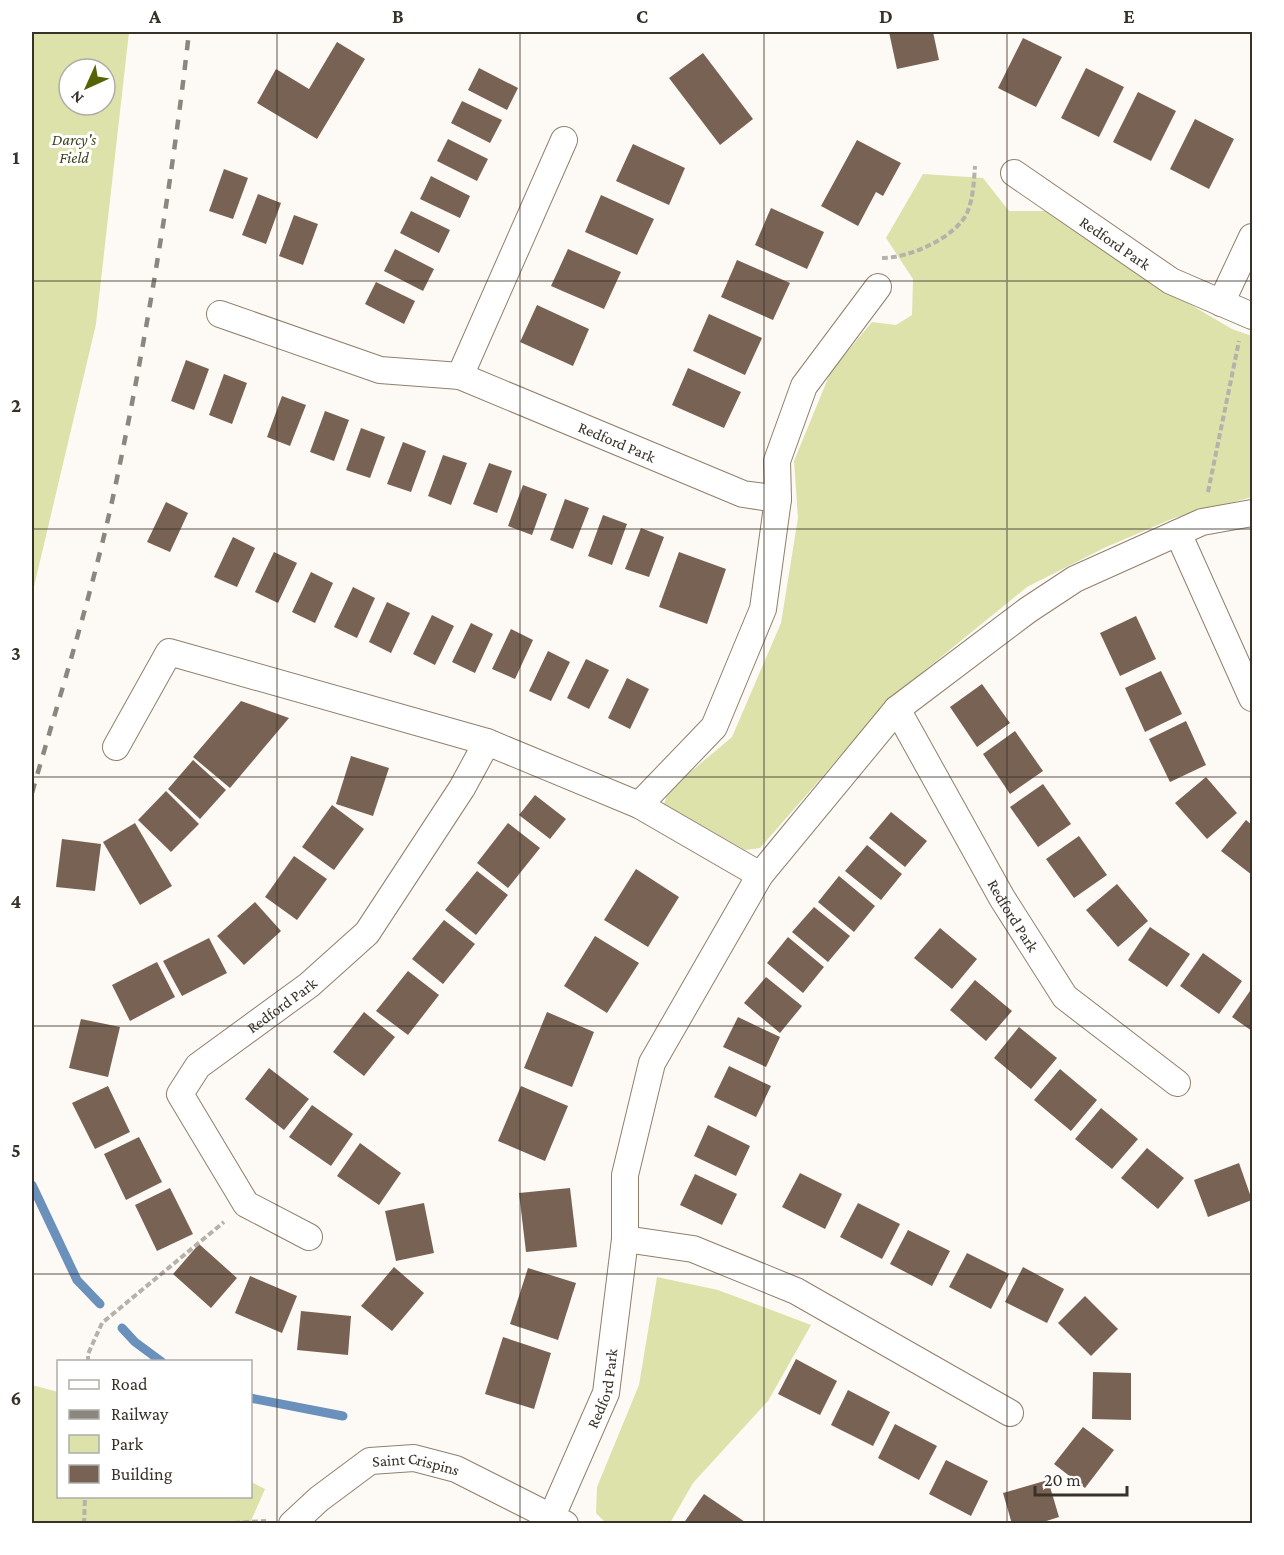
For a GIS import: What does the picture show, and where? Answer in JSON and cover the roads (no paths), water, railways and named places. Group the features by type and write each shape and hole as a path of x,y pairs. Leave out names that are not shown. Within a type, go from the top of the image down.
{"street":[{"path":"460,376 564,140"},
{"name":"Redford Park","path":"1014,173 1171,281 1249,315"},
{"path":"1221,303 1252,237"},
{"path":"639,805 714,727 763,609 778,500 777,461 804,386 878,287"},
{"name":"Redford Park","path":"220,314 380,370 460,376 743,494 778,500"},
{"name":"Redford Park","path":"558,1520 606,1393 625,1239 625,1175 652,1063 760,875 897,709 1028,609 1075,579 1202,522 1252,513"},
{"path":"1178,533 1252,698"},
{"path":"116,747 169,652 487,742 639,805 760,875"},
{"name":"Redford Park","path":"897,709 1002,898 1065,997 1177,1083"},
{"name":"Redford Park","path":"309,1237 246,1204 180,1094 198,1066 309,985 367,933 462,788 487,742"},
{"path":"625,1239 693,1249 796,1291 1010,1413"},
{"name":"Saint Crispins","path":"293,1523 319,1499 370,1461 414,1458 456,1469 558,1520"}],"waterway":[{"path":"32,1185 77,1280 100,1304"},
{"path":"122,1328 135,1342 159,1360"},
{"path":"252,1398 343,1416"}],"railway":[{"path":"32,793 87,600 116,483 158,258 189,32"}],"park label":[{"name":"Darcy's Field","path":"74,148"}]}
